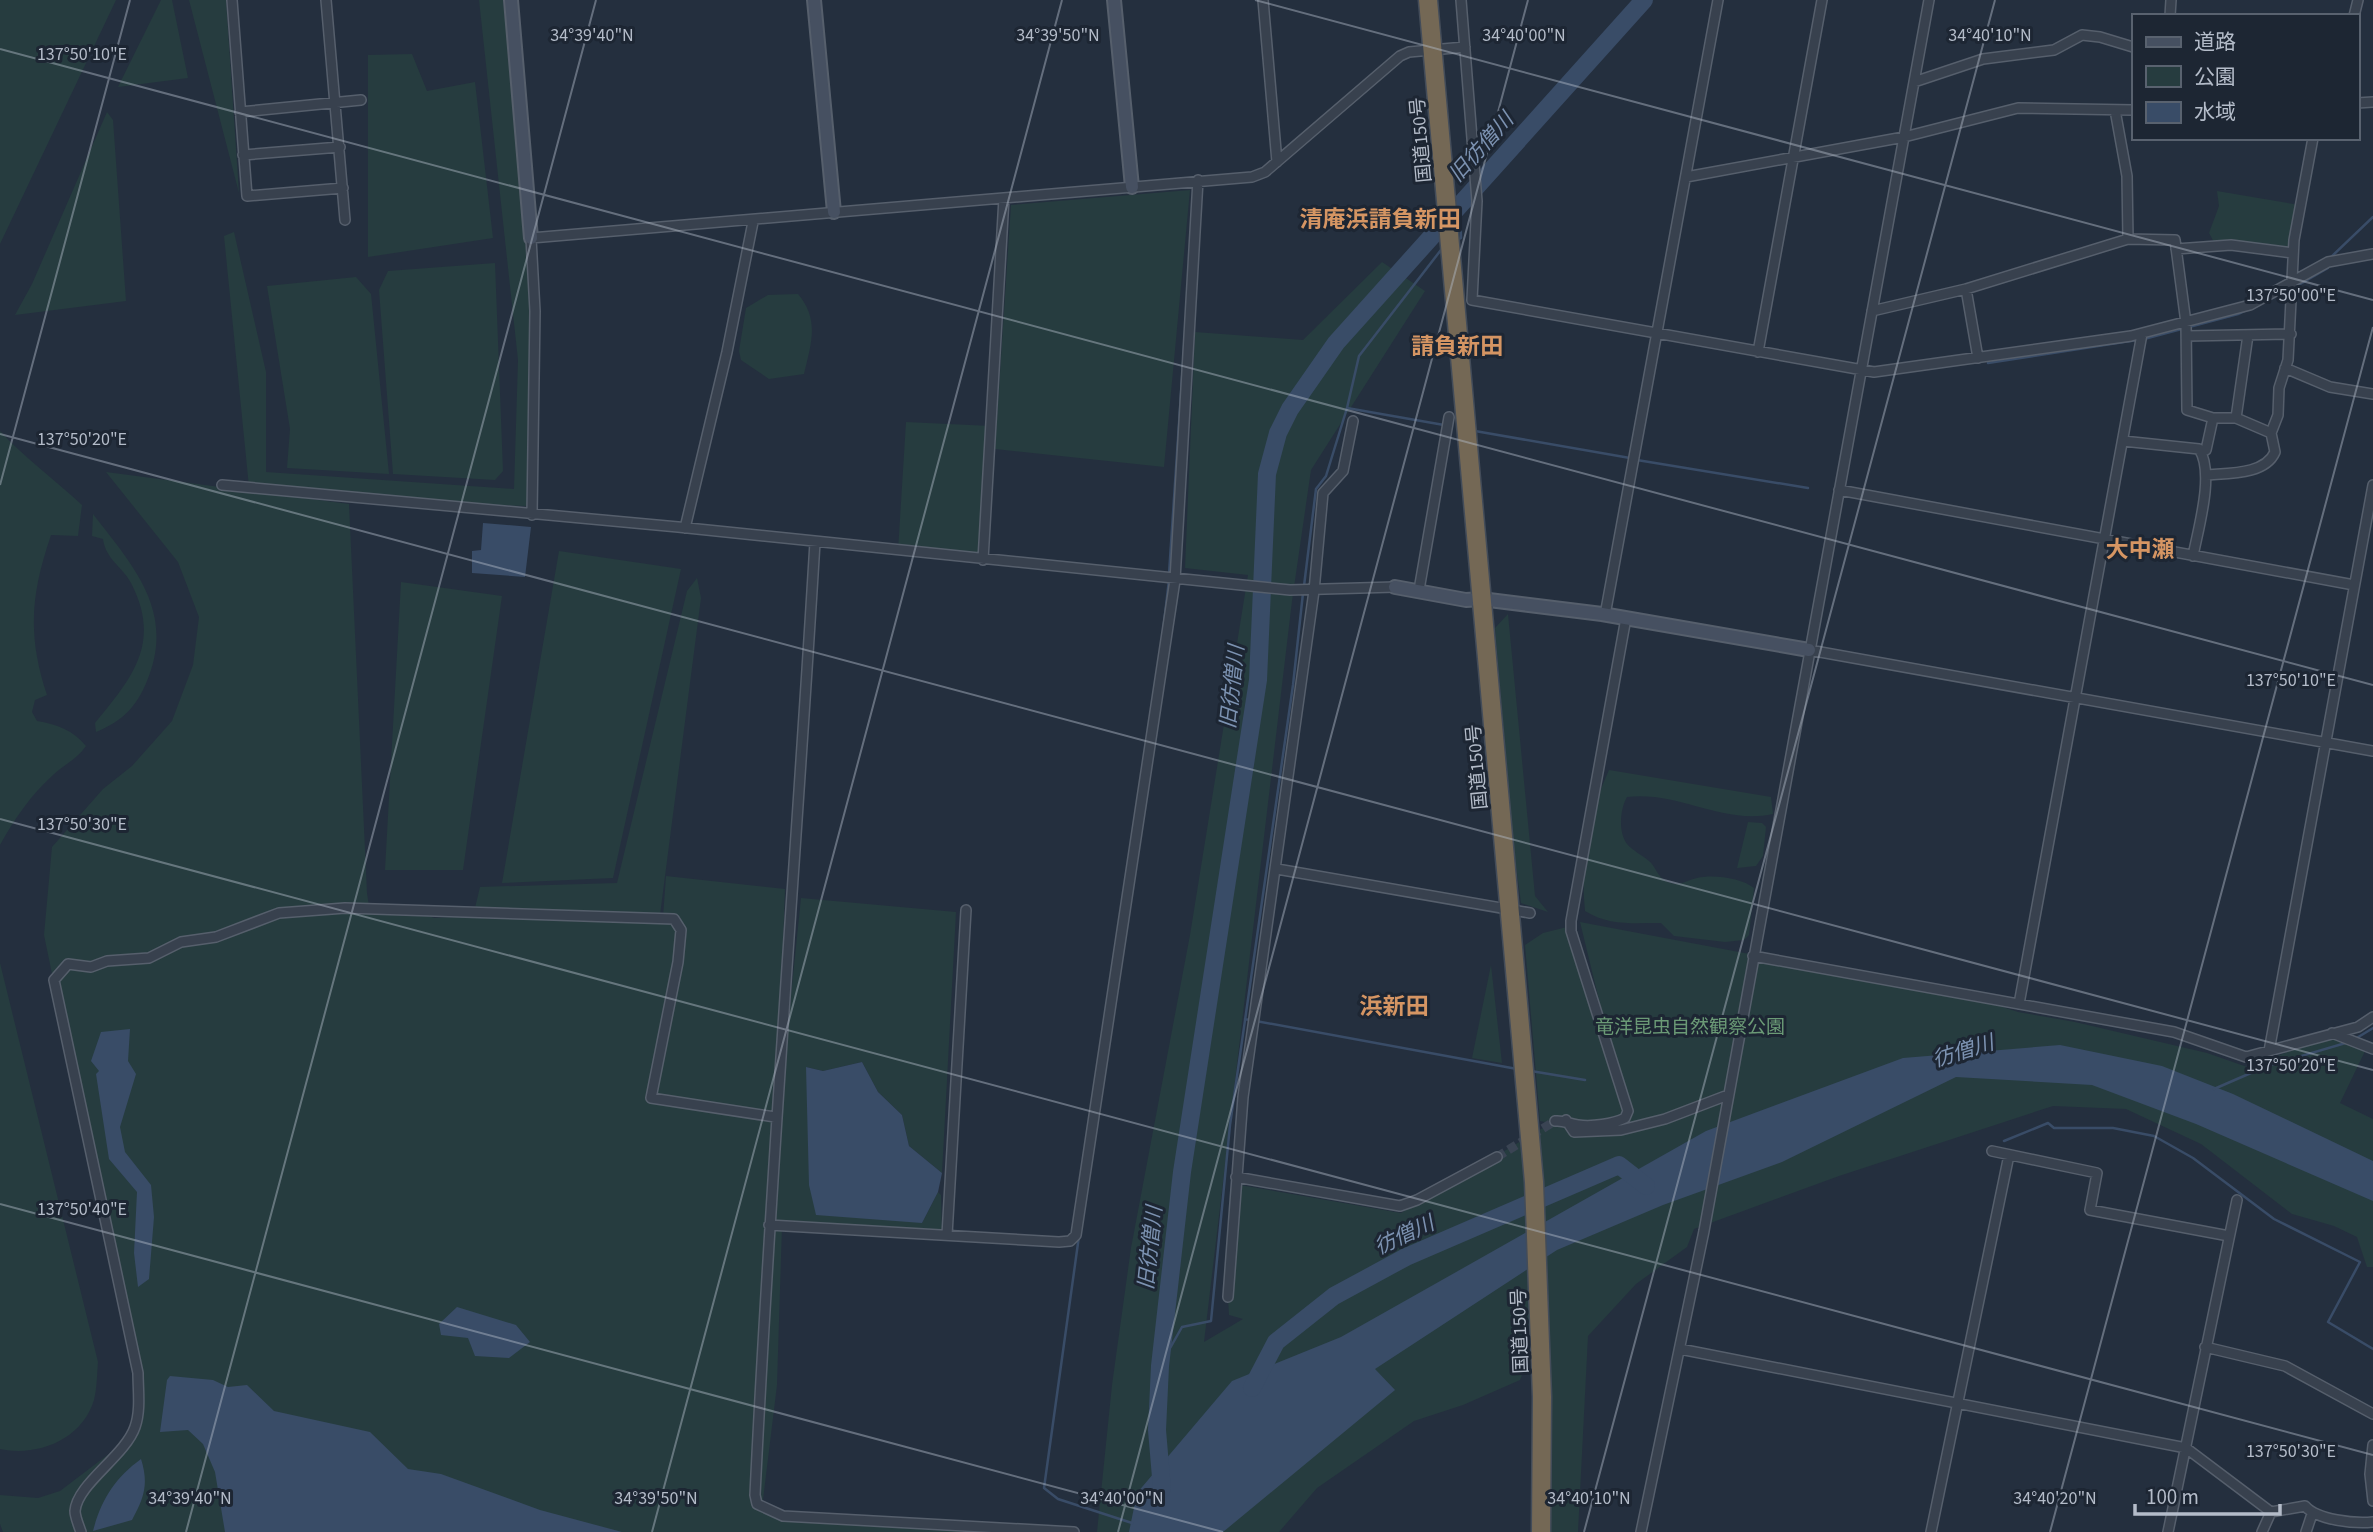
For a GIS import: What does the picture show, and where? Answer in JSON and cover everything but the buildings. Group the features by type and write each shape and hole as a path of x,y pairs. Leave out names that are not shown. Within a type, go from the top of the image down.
{"highway":[{"name":"国道150号","path":"1428,0 1534,1182 1540,1336 1541,1532"}],"street":[{"path":"232,0 247,196 343,188"},
{"path":"326,0 345,220"},
{"path":"510,0 535,311 532,515"},
{"path":"814,0 834,212"},
{"path":"1114,0 1132,187"},
{"path":"1262,0 1277,162"},
{"path":"1461,0 1477,201 1472,300 1874,372 2142,334 2249,305 2328,262 2373,254"},
{"path":"1605,615 1718,0"},
{"path":"1758,352 1822,0"},
{"path":"1641,1532 1704,1231 1929,0"},
{"path":"1914,82 1983,59 2054,50 2082,35 2100,37 2132,47"},
{"path":"531,238 753,222 834,212 1252,177 1265,172 1400,56 1409,52 1465,47"},
{"path":"240,112 361,100"},
{"path":"1686,177 1904,137 2018,108 2132,110"},
{"path":"2115,110 2127,176 2128,239"},
{"path":"2206,475 2239,472 2263,465 2275,452 2271,433 2278,415 2279,388 2291,334 2293,253 2313,140"},
{"path":"243,155 340,146"},
{"path":"769,1225 1059,1242 1070,1241 1076,1235 1175,580 1198,180"},
{"path":"983,560 1004,198"},
{"path":"685,528 727,352 753,222"},
{"path":"1872,311 1966,289 2128,239 2175,240 2187,336 2186,410 2213,418 2236,418 2271,433"},
{"path":"2176,249 2231,245 2293,253"},
{"path":"1966,289 1978,358"},
{"path":"2019,1004 2142,334"},
{"path":"2187,336 2291,334"},
{"path":"2236,418 2248,335"},
{"path":"2285,368 2330,387 2373,394"},
{"path":"1419,590 1449,417"},
{"path":"2202,452 2206,450 2213,418"},
{"path":"1228,1297 1243,1097 1314,592 1322,494 1343,471 1353,421"},
{"path":"2123,441 2199,449 2202,452 2206,475 2193,556"},
{"path":"222,485 685,528 1175,580 1314,592 1371,586 1395,587 1466,600 1481,599 1626,618 2373,751"},
{"path":"2269,1051 2373,485"},
{"path":"1839,490 2354,585"},
{"path":"815,542 795,882 775,1116 755,1495 757,1504 783,1516 1074,1532"},
{"path":"1555,1121 1566,1120 1577,1125 1611,1123 1625,1118 1628,1111 1571,926 1626,618"},
{"path":"1276,869 1530,913"},
{"path":"81,1532 75,1512 79,1497 114,1459 135,1429 138,1373 54,980 68,964 91,967 107,961 149,958 181,942 216,937 279,913 345,908 674,919 681,930 678,962 651,1098 775,1116"},
{"path":"947,1235 966,910"},
{"path":"1753,956 2174,1032 2246,1058 2330,1032 2358,1027 2373,1017"},
{"path":"2330,1032 2368,1045"},
{"path":"1566,1120 1574,1132 1621,1130 1665,1119 1728,1095"},
{"path":"1992,1151 2096,1173 2090,1210 2229,1236"},
{"path":"1931,1532 2009,1154"},
{"path":"1236,1177 1400,1206 1417,1200 1497,1157"},
{"path":"2168,1532 2237,1200"},
{"path":"2205,1348 2285,1366 2373,1414"},
{"path":"1680,1349 2186,1448 2271,1512 2305,1506 2312,1514 2363,1523 2373,1522"},
{"path":"2373,1445 2370,1474 2373,1501"},
{"path":"2262,1532 2271,1512"},
{"path":"2306,1532 2312,1514"}],"green space":[{"path":"0,0 116,0 0,244"},
{"path":"161,0 172,0 188,78 118,87"},
{"path":"189,0 226,0 239,193"},
{"path":"479,0 503,0 532,262 528,506 394,502 249,487 224,236 234,232 266,372 266,472 514,489 518,360"},
{"path":"412,54 427,91 475,82 493,238 368,257 368,55"},
{"path":"107,112 113,120 126,301 15,315 32,284"},
{"path":"1190,190 1164,467 995,449 1011,205"},
{"path":"2217,191 2299,205 2290,252 2216,246 2209,233 2219,206"},
{"name":"竜洋昆虫自然観察公園","path":"1382,262 1425,291 1311,470 1292,601 1204,1342 1243,1319 1229,1315 1228,1297 1240,1185 1401,1213 1551,1123 1540,1121 1525,945 1543,933 1571,926 1625,1116 1627,1115 1580,922 1962,994 2018,1012 2075,1022 2207,1053 2250,1068 2330,1033 2367,1047 2340,1103 2373,1119 2373,1267 2367,1267 2357,1237 2334,1226 2292,1214 2201,1144 2126,1109 2053,1106 1839,1176 1694,1229 1687,1247 1636,1284 1588,1336 1578,1532 1549,1532 1548,1339 1531,1353 1520,1380 1463,1405 1414,1421 1317,1488 1279,1532 1097,1532 1112,1385 1131,1248 1190,935 1248,575 1185,568 1195,332 1303,340"},
{"path":"495,263 503,471 495,480 393,474 379,290 388,271"},
{"path":"356,277 371,294 389,474 287,468 290,429 267,286"},
{"path":"798,294 809,313 812,332 804,374 769,379 741,360 739,351 746,308 768,295"},
{"path":"906,422 991,426 983,560 898,551"},
{"path":"0,431 82,505 78,536 51,535 39,576 34,634 47,695 35,700 32,712 37,721 64,729 86,746 38,791 0,845"},
{"path":"106,472 349,504 370,913 424,914 434,918 524,914 474,912 480,887 617,883 687,591 697,578 701,598 660,915 596,920 654,923 663,917 666,876 785,889 776,1142 801,898 956,912 942,1173 909,1146 902,1115 878,1092 862,1062 823,1071 806,1067 922,1223 938,1192 941,1195 942,1232 782,1226 777,1385 762,1508 967,1532 3,1532 0,1524 0,1495 38,1498 60,1491 139,1431 138,1391 44,935 52,847 103,789 132,766 172,721 193,665 199,617 178,562"},
{"path":"93,514 122,552 146,591 153,611 156,633 155,656 138,699 121,718 96,732 95,723 131,675 143,642 144,624 140,604 131,583 107,552 103,539 92,536"},
{"path":"559,551 681,569 613,878 502,883"},
{"path":"401,582 502,596 463,870 385,870"},
{"path":"1508,614 1535,896 1548,912 1521,903 1513,843 1495,628"},
{"path":"1609,770 1771,797 1773,814 1736,815 1646,796 1627,797 1622,814 1622,833 1627,844 1649,861 1660,877 1667,881 1678,884 1697,878 1719,877 1735,879 1754,888 1749,935 1744,940 1725,942 1674,936 1661,923 1612,921 1585,911 1587,839"},
{"path":"1748,822 1762,823 1766,827 1763,856 1756,866 1737,868"},
{"path":"0,963 98,1362 94,1400 79,1426 69,1435 43,1448 14,1451 0,1449"},
{"path":"1491,965 1502,1063 1472,1058"}],"water":[{"path":"483,523 531,527 525,577 472,573 472,551 481,550"},
{"path":"130,1029 128,1061 136,1074 120,1127 125,1152 151,1185 154,1217 149,1279 138,1287 134,1253 137,1192 109,1159 96,1074 99,1071 91,1061 101,1032"},
{"path":"2060,1045 2162,1066 2233,1094 2373,1161 2373,1201 2196,1124 2092,1085 1956,1077 1782,1162 1663,1205 1557,1250 1375,1369 1395,1390 1223,1532 1129,1532 1137,1493 1232,1381 1341,1337 1706,1131 1903,1058"},
{"path":"862,1062 878,1092 902,1115 909,1146 942,1173 938,1192 922,1223 816,1215 809,1185 806,1067 823,1071"},
{"path":"457,1307 516,1325 530,1342 509,1358 475,1356 468,1338 441,1335 439,1324"},
{"path":"170,1376 213,1380 228,1387 247,1385 274,1411 370,1432 408,1469 441,1474 540,1510 622,1532 225,1532 215,1472 203,1444 188,1430 160,1432 167,1380"},
{"path":"141,1459 145,1476 144,1491 132,1520 93,1531 110,1490"}],"waterway":[{"name":"旧彷僧川","path":"1162,1489 1157,1430 1160,1366 1182,1172 1258,680 1267,474 1278,433 1290,409 1336,343 1644,0"},
{"path":"1456,241 1461,238 1460,202"},
{"path":"2330,258 2373,217"},
{"path":"1304,586 1316,489 1326,476 1347,408 1359,356 1444,246"},
{"path":"2295,287 2328,268 2329,264"},
{"path":"2144,339 2238,314 2289,290"},
{"path":"1169,574 1186,318"},
{"path":"1988,363 2137,340"},
{"path":"1347,408 1444,425"},
{"path":"1475,431 1630,458"},
{"path":"1637,460 1808,488"},
{"path":"1162,640 1169,580"},
{"path":"1160,1366 1182,1327 1211,1321 1230,1125 1293,685 1303,593"},
{"path":"1245,1019 1517,1069"},
{"path":"2355,1039 2373,1028"},
{"path":"2214,1089 2267,1066 2349,1042"},
{"path":"1531,1071 1585,1080"},
{"path":"2004,1141 2048,1123 2054,1128 2113,1128 2154,1136 2193,1158 2274,1219 2360,1262 2328,1322 2373,1349"},
{"name":"彷僧川","path":"1252,1388 1276,1342 1334,1296 1406,1257 1619,1165 1646,1186"},
{"path":"1079,1236 1044,1488 1058,1499 1132,1523"}],"tunnel":[{"path":"1497,1157 1555,1121"}],"district":[{"name":"清庵浜請負新田","path":"1380,219"},
{"name":"請負新田","path":"1457,346"},
{"name":"大中瀬","path":"2140,549"},
{"name":"浜新田","path":"1394,1006"}]}
